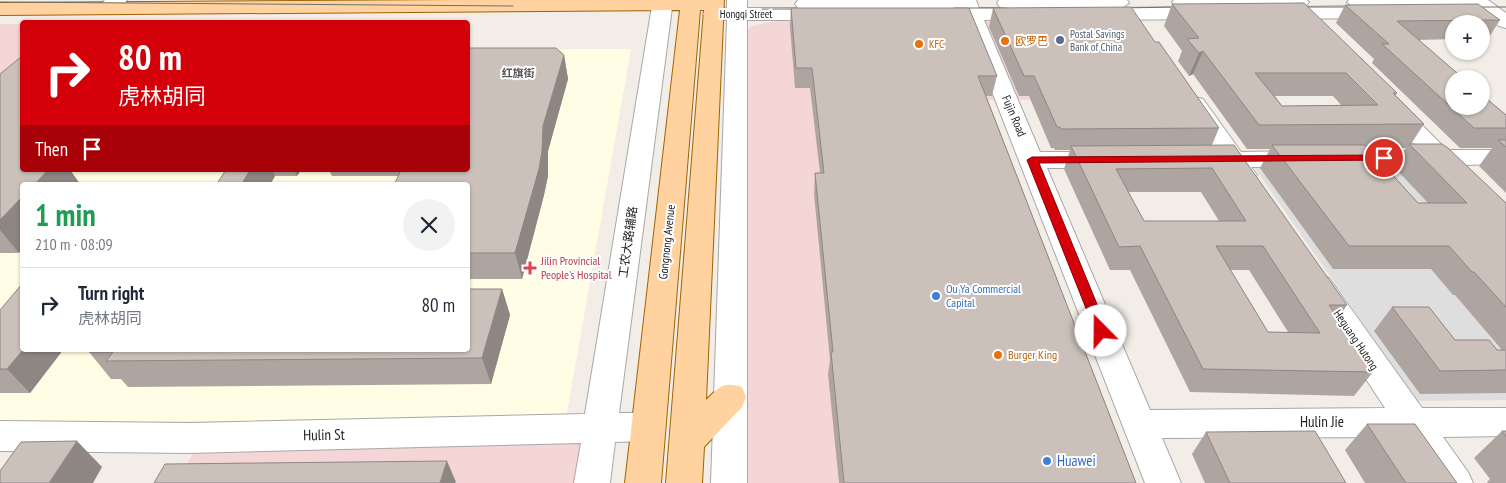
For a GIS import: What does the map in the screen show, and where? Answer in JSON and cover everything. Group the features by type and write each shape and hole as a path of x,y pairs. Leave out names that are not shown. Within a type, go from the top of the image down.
{"main road":[{"path":"581,4 600,0"},
{"name":"Hongqi Street","path":"0,18 277,4 581,4 662,6"},
{"path":"684,483 714,6"},
{"name":"Hongqi Street","path":"0,9 104,12 714,6"},
{"name":"Gongnong Avenue","path":"643,483 648,427 714,6"},
{"path":"686,442 730,397"}],"street":[{"name":"Hongqi Street","path":"968,6 1061,1 1126,5 1181,1 1488,9"},
{"path":"1126,5 1151,42"},
{"name":"Hongqi Street","path":"714,6 1290,5"},
{"path":"1290,5 1318,33"},
{"name":"工农大路辅路","path":"592,483 662,6"},
{"path":"714,6 730,397 729,483"},
{"name":"Fujin Road","path":"968,6 1163,483"},
{"path":"1184,88 1256,192"},
{"path":"1378,93 1467,184"},
{"path":"1194,160 1506,157"},
{"path":"1032,160 1127,160"},
{"name":"Heguang Hutong","path":"1303,262 1455,483"},
{"name":"Hulin Jie","path":"1139,424 1506,422"},
{"name":"Hulin St","path":"0,436 190,438 648,427"}],"shaded area":[{"name":"Ou Ya Commercial Capital","path":"777,21 1129,21 1182,98 987,100 1133,483 746,483 747,33 749,28 756,25"},
{"path":"0,24 20,24 20,88 0,99"},
{"name":"Jilin Provincial People's Hospital","path":"470,49 631,49 566,418 0,423 0,99 20,164 20,172 470,172"},
{"path":"1254,167 1435,167 1506,240 1506,400 1417,401"},
{"path":"583,441 576,483 176,483 196,448"}],"building":[{"path":"1304,3 1397,93 1393,93 1424,124 1259,125 1203,51 1199,53 1187,39 1199,38 1172,4","holes":["1255,73 1346,73 1378,105 1282,106"]},
{"path":"1478,4 1500,20 1490,20 1490,15 1445,15 1445,21 1397,21 1454,70 1445,70 1445,102 1382,44 1389,44 1345,5"},
{"path":"1131,7 1155,42 1159,42 1219,128 1061,129 1057,127 1034,76 1024,76 993,8"},
{"name":"Ou Ya Commercial Capital","path":"791,8 969,8 997,76 978,76 1136,483 844,483 815,173 824,173 812,68 796,68"},
{"path":"470,48 556,48 564,55 543,126 539,169 515,253 470,253 470,182 395,182 400,172 470,172"},
{"path":"20,58 20,172 46,172 37,182 20,182 20,199 0,220 0,74"},
{"path":"1490,102 1506,115 1506,128 1474,128 1460,115 1490,115"},
{"path":"1498,140 1506,140 1506,147"},
{"path":"1409,144 1442,144 1506,203 1506,307 1449,246 1349,246 1272,145 1365,145 1418,203 1467,203"},
{"path":"1234,145 1347,305 1329,305 1373,372 1203,369 1140,246 1119,247 1071,146","holes":["1212,168 1246,221 1144,221 1116,169","1216,246 1263,246 1320,333 1268,332"]},
{"path":"225,172 249,172 242,182 218,182"},
{"path":"20,286 21,352 7,369 0,369 0,310"},
{"path":"470,289 502,289 482,358 106,361 113,352 470,352"},
{"path":"1392,307 1429,307 1455,340 1489,340 1497,350 1506,350 1506,370 1440,371"},
{"path":"1367,424 1415,424 1457,483 1406,483"},
{"path":"1315,431 1346,483 1230,483 1206,432"},
{"path":"77,441 49,483 0,483 0,471 21,442"},
{"path":"447,461 440,483 154,483 165,464"}],"tram line":[{"path":"0,2 513,6"},
{"path":"1117,8 1184,7"},
{"path":"1294,7 1359,7"},
{"path":"1469,7 1506,7"},
{"path":"954,8 1007,8"},
{"path":"762,9 804,9"}],"place":[{"name":"Postal Savings Bank of China","path":"1060,40"},
{"name":"欧罗巴","path":"1005,41"},
{"name":"KFC","path":"919,44"},
{"name":"Jilin Provincial People's Hospital","path":"530,268"},
{"name":"Ou Ya Commercial Capital","path":"936,296"},
{"name":"Burger King","path":"998,355"},
{"name":"Huawei","path":"1047,461"}],"district":[{"name":"红旗街","path":"518,73"}],"route":[{"path":"1101,331 1032,160 1384,158"}]}
